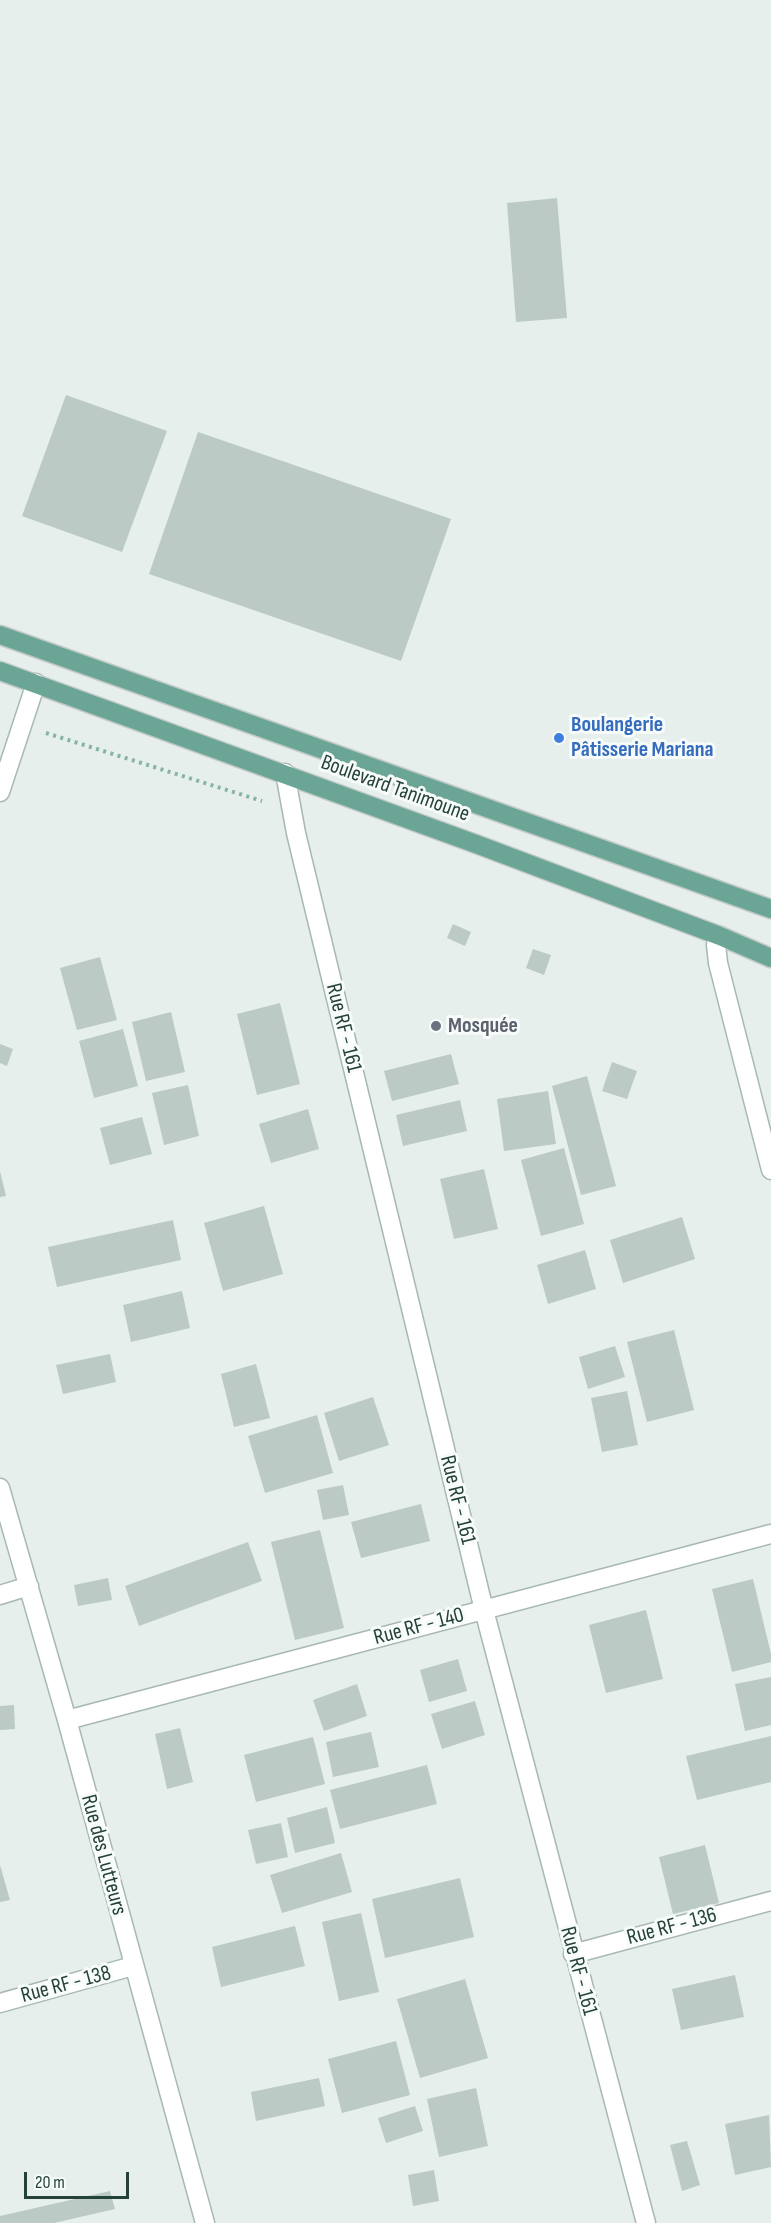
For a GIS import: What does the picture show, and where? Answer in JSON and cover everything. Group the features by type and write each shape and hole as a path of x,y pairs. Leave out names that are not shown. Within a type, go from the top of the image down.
{"main road":[{"name":"Boulevard Tanimoune","path":"0,635 771,909"},
{"name":"Boulevard Tanimoune","path":"0,671 285,773 720,936 771,958"}],"street":[{"path":"0,792 36,683"},
{"name":"Rue RF - 161","path":"285,773 296,833 483,1610 646,2223"},
{"path":"720,936 716,945 718,963 771,1170"},
{"name":"Rue des Lutteurs","path":"0,1488 67,1720 205,2223"},
{"name":"Rue RF - 140","path":"67,1720 771,1534"},
{"path":"0,1594 29,1586"},
{"name":"Rue RF - 136","path":"573,1953 771,1901"},
{"name":"Rue RF - 138","path":"0,2003 133,1966"}],"building":[{"path":"557,198 567,318 516,322 507,203"},
{"path":"66,395 167,431 122,552 22,516"},
{"path":"198,432 451,519 401,661 149,574"},
{"path":"453,924 471,932 465,946 447,938"},
{"path":"533,949 551,955 544,975 526,968"},
{"path":"100,957 117,1020 77,1030 60,968"},
{"path":"280,1003 300,1084 257,1095 237,1014"},
{"path":"171,1012 185,1072 146,1081 132,1022"},
{"path":"123,1029 138,1086 94,1098 79,1041"},
{"path":"0,1044 13,1049 7,1066 0,1063"},
{"path":"451,1054 459,1084 392,1101 384,1071"},
{"path":"612,1062 637,1071 627,1099 602,1091"},
{"path":"587,1076 616,1186 581,1195 552,1086"},
{"path":"188,1085 199,1136 164,1145 152,1093"},
{"path":"548,1091 556,1144 504,1151 497,1099"},
{"path":"460,1100 467,1131 403,1146 396,1115"},
{"path":"308,1109 319,1149 271,1163 259,1124"},
{"path":"142,1117 152,1154 110,1165 100,1128"},
{"path":"564,1148 584,1224 541,1236 521,1160"},
{"path":"484,1169 498,1229 454,1239 440,1179"},
{"path":"0,1171 6,1196 0,1197"},
{"path":"264,1206 283,1274 223,1291 204,1223"},
{"path":"682,1217 695,1259 623,1283 610,1240"},
{"path":"173,1220 181,1260 57,1287 48,1247"},
{"path":"585,1250 596,1289 548,1304 537,1265"},
{"path":"182,1291 190,1328 131,1342 123,1305"},
{"path":"674,1330 694,1410 647,1422 627,1342"},
{"path":"615,1346 625,1377 588,1389 579,1357"},
{"path":"110,1354 116,1382 63,1394 56,1365"},
{"path":"256,1364 270,1418 234,1427 221,1374"},
{"path":"627,1391 638,1445 602,1452 591,1398"},
{"path":"373,1397 389,1445 339,1461 324,1413"},
{"path":"317,1415 333,1473 265,1493 248,1436"},
{"path":"343,1485 349,1515 323,1520 317,1490"},
{"path":"421,1504 430,1541 361,1558 351,1522"},
{"path":"320,1530 344,1628 295,1640 271,1542"},
{"path":"248,1542 262,1581 139,1626 125,1586"},
{"path":"108,1578 112,1600 78,1606 74,1585"},
{"path":"753,1579 771,1662 732,1672 712,1589"},
{"path":"646,1610 663,1679 606,1693 589,1625"},
{"path":"458,1659 467,1691 429,1702 420,1670"},
{"path":"771,1677 771,1725 745,1731 735,1684"},
{"path":"357,1684 367,1716 324,1731 313,1700"},
{"path":"475,1701 485,1735 442,1749 431,1714"},
{"path":"14,1705 15,1729 0,1730 0,1706"},
{"path":"180,1728 193,1782 167,1789 155,1734"},
{"path":"371,1732 379,1767 333,1777 326,1742"},
{"path":"771,1736 771,1782 697,1800 686,1756"},
{"path":"313,1737 325,1784 256,1802 244,1755"},
{"path":"427,1765 437,1804 340,1829 330,1790"},
{"path":"327,1807 335,1843 295,1853 287,1818"},
{"path":"281,1823 288,1857 256,1864 248,1830"},
{"path":"705,1845 719,1903 673,1914 659,1857"},
{"path":"341,1853 352,1892 282,1913 270,1875"},
{"path":"0,1865 10,1900 0,1902"},
{"path":"460,1878 474,1937 385,1958 372,1899"},
{"path":"361,1913 379,1992 339,2001 322,1922"},
{"path":"295,1926 305,1966 221,1987 212,1947"},
{"path":"735,1975 744,2017 681,2030 672,1989"},
{"path":"465,1979 488,2058 420,2078 397,1999"},
{"path":"396,2041 410,2095 342,2113 328,2059"},
{"path":"319,2078 325,2106 256,2121 251,2092"},
{"path":"476,2088 488,2146 439,2157 427,2099"},
{"path":"415,2106 423,2131 386,2143 378,2118"},
{"path":"769,2115 771,2167 735,2175 725,2124"},
{"path":"687,2141 700,2185 682,2191 670,2145"},
{"path":"434,2170 439,2201 413,2206 408,2175"},
{"path":"110,2191 115,2209 54,2223 0,2223 0,2216"}],"place":[{"name":"Boulangerie Pâtisserie Mariana","path":"559,738"},
{"name":"Mosquée","path":"436,1026"}]}
